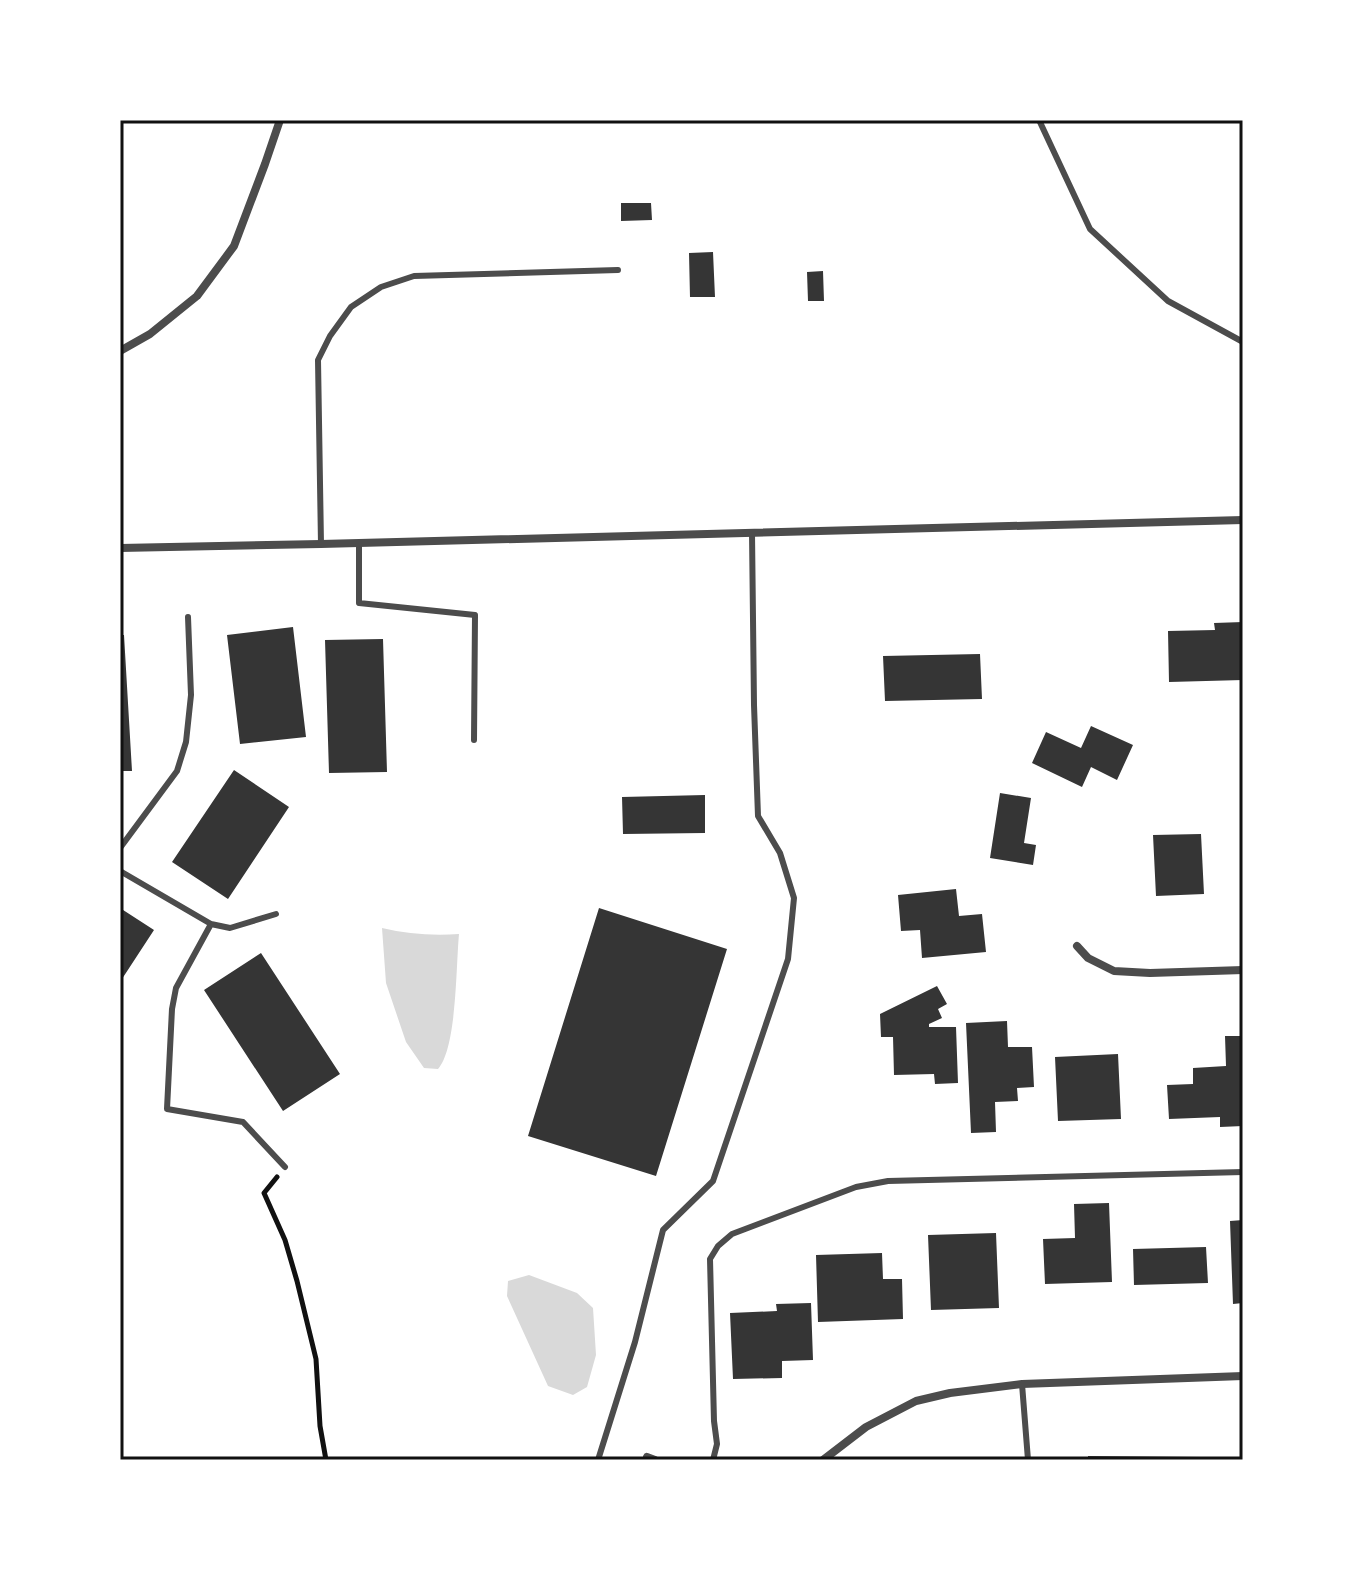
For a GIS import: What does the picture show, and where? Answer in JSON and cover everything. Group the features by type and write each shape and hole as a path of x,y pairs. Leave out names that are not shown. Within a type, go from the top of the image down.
{"street":[{"path":"120,351 150,334 197,296 234,246 280,120"},
{"path":"120,548 1243,520"},
{"path":"1077,946 1088,958 1114,971 1243,970"},
{"path":"823,1460 866,1427 916,1401 950,1393 1022,1384 1243,1376"}],"lane":[{"path":"1039,120 1090,229 1168,301 1243,342"},
{"path":"321,544 318,360 330,336 351,307 381,287 414,276 618,270"},
{"path":"598,1460 635,1342 663,1230 713,1181 788,959 794,898 780,853 758,816 752,533"},
{"path":"359,543 359,603 475,615 474,740"},
{"path":"120,848 177,771 186,742 191,695 188,617"},
{"path":"120,871 211,924 230,928 276,914"},
{"path":"211,924 176,988 172,1009 167,1109 243,1122 285,1167"},
{"path":"713,1460 717,1444 710,1259 718,1246 732,1234 856,1187 888,1181 1243,1172"},
{"path":"1022,1384 1028,1460"}],"path":[{"path":"285,1167 264,1193 285,1240 313,1346 326,1460"}],"shaded area":[{"path":"382,928 420,934 459,934 452,1025 449,1043 438,1069 424,1068 406,1042 386,983"},
{"path":"529,1275 577,1293 593,1308 596,1355 587,1387 573,1395 548,1386 507,1296 508,1281"}],"building":[{"path":"621,203 651,203 652,220 621,221"},
{"path":"713,252 715,297 690,297 689,253"},
{"path":"823,271 824,301 808,301 807,272"},
{"path":"1243,622 1243,680 1169,682 1168,631 1215,630 1214,623"},
{"path":"293,627 306,737 240,744 227,635"},
{"path":"120,635 124,635 132,771 120,771"},
{"path":"383,639 387,772 329,773 325,640"},
{"path":"980,654 982,699 885,701 883,656"},
{"path":"1091,726 1133,745 1117,780 1091,767 1082,787 1032,763 1046,732 1081,748"},
{"path":"234,770 289,807 228,899 172,862"},
{"path":"1000,793 1031,798 1024,843 1036,845 1033,865 990,858"},
{"path":"705,795 705,833 623,834 622,797"},
{"path":"1201,834 1204,894 1156,896 1153,835"},
{"path":"956,889 959,916 982,914 986,952 922,958 920,930 901,931 898,895"},
{"path":"120,908 154,930 120,982"},
{"path":"599,908 727,949 656,1176 528,1136"},
{"path":"261,953 340,1074 283,1111 204,990"},
{"path":"937,986 947,1004 938,1009 942,1018 929,1024 929,1027 956,1027 958,1083 935,1084 934,1074 894,1075 893,1037 881,1037 880,1014"},
{"path":"1007,1021 1008,1047 1032,1047 1034,1087 1017,1088 1018,1101 995,1102 996,1132 971,1133 966,1023"},
{"path":"1225,1036 1243,1036 1243,1126 1220,1127 1220,1117 1169,1119 1167,1085 1193,1084 1193,1068 1226,1066"},
{"path":"1118,1054 1121,1119 1058,1121 1055,1057"},
{"path":"1109,1203 1112,1282 1045,1284 1043,1239 1075,1238 1074,1204"},
{"path":"1243,1220 1243,1303 1233,1304 1230,1221"},
{"path":"996,1233 999,1308 931,1310 928,1235"},
{"path":"1206,1247 1208,1283 1134,1285 1133,1249"},
{"path":"882,1253 883,1279 902,1279 903,1319 818,1322 816,1255"},
{"path":"811,1303 813,1360 782,1361 782,1378 733,1379 730,1313 777,1311 776,1304"},
{"path":"1088,1456 1201,1457 1201,1460 1088,1460"}]}
